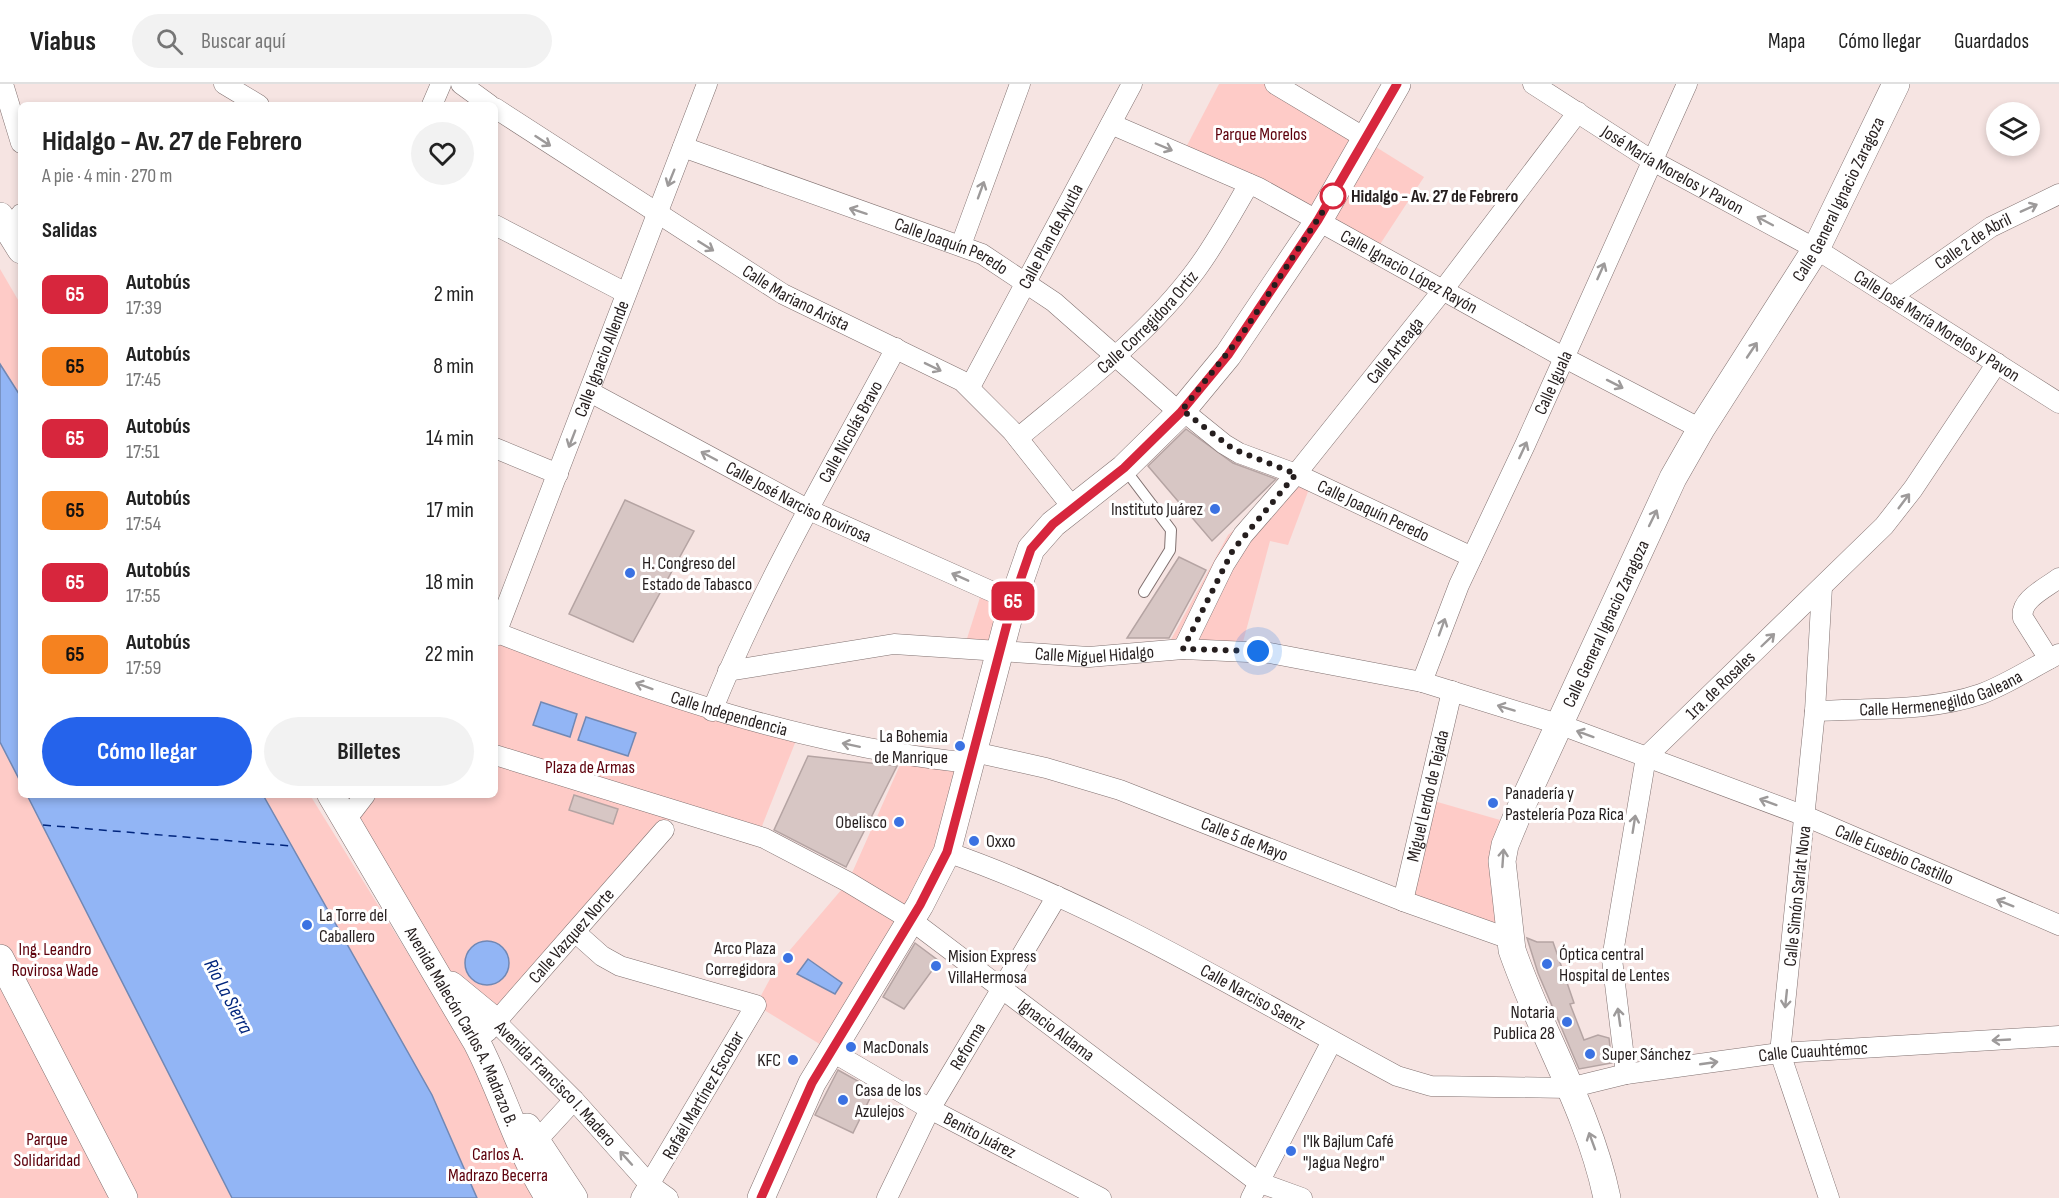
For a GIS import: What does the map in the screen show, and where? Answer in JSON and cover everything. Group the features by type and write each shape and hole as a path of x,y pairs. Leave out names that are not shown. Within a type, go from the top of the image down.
{"main road":[{"path":"761,1198 800,1108 831,1051 911,920 947,852 1013,601 1031,549 1045,531 1124,468 1181,412 1241,336 1318,220 1397,84"},
{"name":"Calle General Ignacio Zaragoza","path":"1606,1198 1596,1154 1516,962 1508,930 1502,853 1632,563 1673,478 1701,429 1816,249 1896,84"},
{"name":"Avenida Malecón Carlos A. Madrazo B.","path":"332,798 477,1042 531,1147 549,1198"},
{"path":"1,962 124,1198"},
{"name":"Avenida Francisco I. Madero","path":"437,974 496,1022"},
{"path":"531,1147 574,1198"}],"street":[{"path":"3,84 18,133"},
{"path":"224,84 254,102"},
{"path":"433,102 441,84"},
{"path":"460,84 486,102"},
{"name":"Calle Ignacio Allende","path":"498,629 707,84"},
{"path":"961,245 1020,84"},
{"name":"Calle Plan de Ayutla","path":"970,387 1132,84"},
{"path":"1275,84 1365,138"},
{"name":"José María Morelos y Pavon","path":"1533,84 1651,160 1816,249"},
{"name":"Calle Iguala","path":"1422,682 1451,602 1525,446 1651,160 1687,84"},
{"name":"Calle Mariano Arista","path":"498,110 656,215 783,294 959,379 970,387 1018,438 1073,508"},
{"name":"Calle Arteaga","path":"1183,649 1233,550 1443,290 1578,112"},
{"name":"Calle Ignacio López Rayón","path":"1111,124 1249,184 1563,357 1701,429"},
{"name":"Calle Joaquín Peredo","path":"683,147 829,201 961,245 990,259 1027,282 1059,306 1181,412 1233,449 1296,474 1472,557"},
{"name":"Calle Corregidora Ortiz","path":"1018,438 1116,355 1196,271 1249,184"},
{"name":"Calle 2 de Abril","path":"1892,296 1991,226 2059,194"},
{"path":"498,227 626,293"},
{"name":"Calle José María Morelos y Pavon","path":"1816,249 2059,403"},
{"name":"Calle Nicolás Bravo","path":"712,711 728,671 809,510 896,348"},
{"name":"1ra. de Rosales","path":"1646,757 1822,587 1894,513 1997,363"},
{"name":"Calle José Narciso Rovirosa","path":"590,392 809,510 1013,601"},
{"path":"498,449 558,474"},
{"path":"2054,657 2023,618 2022,610 2026,603 2059,578"},
{"name":"Calle Simón Sarlat Nova","path":"1822,587 1815,711 1780,1053 1829,1198"},
{"name":"Calle Independencia","path":"498,635 712,711 904,756 973,757"},
{"name":"Calle Miguel Hidalgo","path":"728,671 894,644 1089,657 1183,649 1270,653 1422,682 1561,725"},
{"name":"Calle Hermenegildo Galeana","path":"1815,711 1921,705 1964,699 1999,687 2054,657"},
{"name":"Miguel Lerdo de Tejada","path":"1403,901 1452,692"},
{"name":"Calle Eusebio Castillo","path":"1561,725 1805,816 2059,925"},
{"name":"Ignacio Aldama","path":"498,756 765,838 848,882 911,920 1254,1190 1302,1198"},
{"name":"Calle 5 de Mayo","path":"973,757 1046,768 1120,789 1403,901 1508,930"},
{"path":"1626,1074 1612,959 1646,757"},
{"path":"345,821 363,798"},
{"name":"Calle Vazquez Norte","path":"477,1042 664,830"},
{"name":"Calle Narciso Saenz","path":"947,852 1056,896 1121,928 1397,1076 1420,1084 1569,1088"},
{"name":"Reforma","path":"887,1198 930,1108 1056,896"},
{"name":"Rafaél Martínez Escobar","path":"575,932 602,956 620,966 756,1005 646,1192"},
{"name":"Avenida Francisco I. Madero","path":"496,1022 574,1100 646,1192 668,1198"},
{"name":"Calle Cuauhtémoc","path":"1569,1088 1626,1074 1780,1053 2059,1036"},
{"path":"1254,1190 1332,1041"},
{"name":"Benito Juárez","path":"831,1051 930,1108 1101,1198"},
{"path":"531,1147 574,1100"}],"lane":[{"path":"1124,468 1171,530 1170,550 1144,592"},
{"path":"1508,930 1515,888"}],"green space":[{"name":"Parque Morelos","path":"1219,84 1275,84 1424,177 1375,252 1182,155"},
{"path":"0,269 18,300 18,392 0,364"},
{"path":"1288,485 1309,489 1288,545 1270,541 1243,642 1168,645 1228,535"},
{"path":"983,588 1013,601 1000,652 964,648"},
{"name":"Plaza de Armas","path":"498,637 799,733 754,846 681,821 669,820 664,830 496,1022 437,974 345,821 363,798 498,798"},
{"name":"Ing. Leandro Rovirosa Wade","path":"0,742 18,777 18,798 29,798 232,1198 0,1198"},
{"path":"904,756 971,763 961,805 831,1051 756,1005 778,964 848,882"},
{"name":"Carlos A. Madrazo Becerra","path":"265,798 312,798 559,1198 477,1198 432,1095"},
{"path":"1427,799 1514,824 1510,939 1403,901"}],"water":[{"path":"0,364 18,392 18,777 0,742"},
{"path":"541,702 577,714 570,737 533,725"},
{"path":"586,717 636,733 628,756 578,740"},
{"name":"Río La Sierra","path":"29,798 265,798 432,1095 477,1198 232,1198"},
{"path":"487,941 496,942 503,947 508,954 508,972 503,979 496,984 487,985 478,984 471,979 466,972 465,963 466,954 471,947 478,942"},
{"path":"808,959 842,983 835,994 797,974"}],"building":[{"name":"Instituto Juárez","path":"1186,429 1233,463 1276,479 1212,541 1148,466"},
{"name":"H. Congreso del Estado de Tabasco","path":"625,500 694,531 633,642 569,614"},
{"path":"1179,557 1206,570 1169,638 1127,638"},
{"path":"808,756 897,766 846,867 774,830"},
{"path":"574,795 618,809 613,824 569,810"},
{"path":"1527,938 1537,942 1553,942 1574,1003 1570,1004 1584,1040 1598,1035 1609,1038 1612,1063 1579,1069 1538,973"},
{"path":"915,943 939,961 904,1009 883,997"},
{"name":"Casa de los Azulejos","path":"838,1070 874,1090 853,1133 815,1115"}],"ferry route":[{"path":"43,825 291,846"}],"bus line":[{"name":"65","path":"761,1198 812,1083 920,905 947,852 1013,601 1031,549 1045,531 1124,468 1180,413 1228,355 1290,265 1397,84"}],"place":[{"name":"Hidalgo - Av. 27 de Febrero","path":"1333,196"},
{"name":"Instituto Juárez","path":"1215,509"},
{"name":"H. Congreso del Estado de Tabasco","path":"630,573"},
{"name":"La Bohemia de Manrique","path":"960,746"},
{"name":"Panadería y Pastelería Poza Rica","path":"1493,803"},
{"name":"Obelisco","path":"899,822"},
{"name":"Oxxo","path":"974,841"},
{"name":"La Torre del Caballero","path":"307,925"},
{"name":"Arco Plaza Corregidora","path":"788,958"},
{"name":"Óptica central Hospital de Lentes","path":"1547,964"},
{"name":"Mision Express VillaHermosa","path":"936,966"},
{"name":"Notaria Publica 28","path":"1567,1022"},
{"name":"MacDonals","path":"851,1047"},
{"name":"Super Sánchez","path":"1590,1054"},
{"name":"KFC","path":"793,1060"},
{"name":"Casa de los Azulejos","path":"843,1100"},
{"name":"I'Ik Bajlum Café \"Jagua Negro\"","path":"1291,1151"}],"route":[{"path":"1258,651 1183,649 1233,550 1243,535 1296,474 1239,453 1224,444 1182,410 1228,355 1300,250 1333,196"}],"park label":[{"name":"Parque Solidaridad","path":"47,1149"}]}
